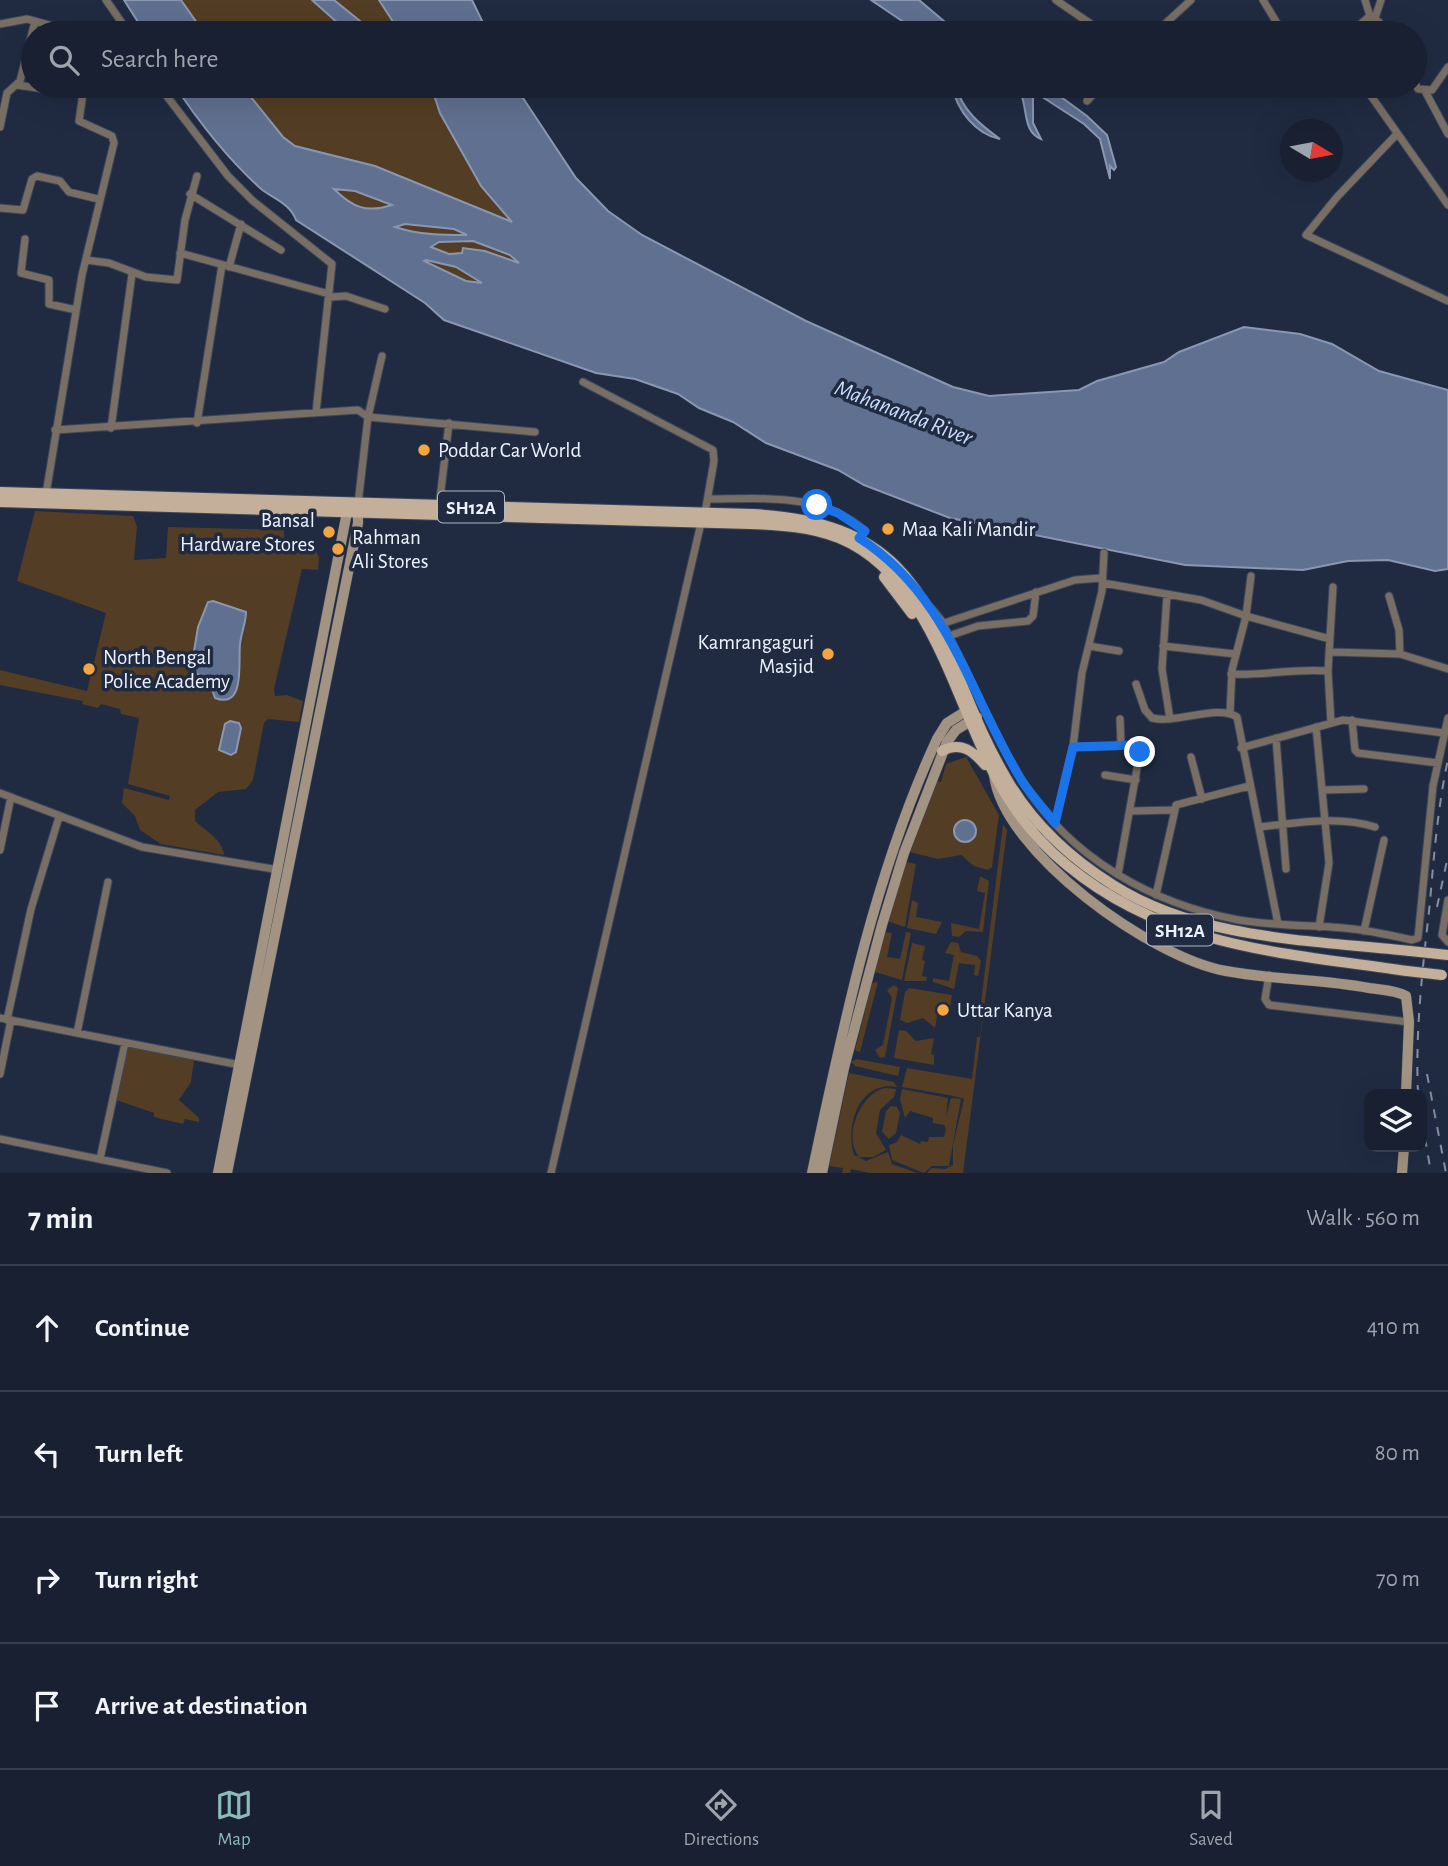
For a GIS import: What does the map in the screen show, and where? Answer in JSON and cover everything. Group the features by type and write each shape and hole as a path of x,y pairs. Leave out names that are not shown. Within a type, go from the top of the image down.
{"main road":[{"name":"SH12A","path":"0,492 353,509 439,507 703,518 790,526 859,544 892,561 915,588 946,637 994,775 1034,832 1066,865 1098,889 1148,918 1229,944 1445,976"},
{"name":"SH12A","path":"0,502 703,518 730,508 782,509 816,515 859,544 890,583 941,658 1008,780 1035,818 1072,855 1130,896 1165,912 1225,929 1448,955"},
{"path":"942,751 954,747 968,749 994,775"}],"street":[{"path":"106,0 121,21"},
{"path":"1056,0 1087,21"},
{"path":"1167,21 1191,0"},
{"path":"1263,0 1276,21"},
{"path":"1366,0 1376,21"},
{"path":"1367,21 1373,17 1381,0"},
{"path":"0,24 18,18 35,21"},
{"path":"1427,90 1435,88 1448,67"},
{"path":"17,85 21,71"},
{"path":"0,127 2,104 10,88 21,86"},
{"path":"1427,95 1448,134"},
{"path":"46,494 76,310 98,199 113,140 79,121 82,98"},
{"path":"168,98 228,176 253,201 332,264 316,412"},
{"path":"1087,101 1090,98"},
{"path":"1372,98 1448,205"},
{"path":"1396,135 1336,197 1306,235 1448,301"},
{"path":"0,208 23,210 32,179 37,176 60,181 69,192 98,199"},
{"path":"86,260 109,263 132,274 175,282 190,194 197,176"},
{"path":"190,194 281,250"},
{"path":"197,423 225,266 242,224"},
{"path":"24,239 21,273 49,280 49,304 76,310"},
{"path":"180,253 330,296 346,296 385,309"},
{"path":"111,428 132,274"},
{"path":"227,1173 353,509 368,417 382,356"},
{"path":"551,1173 708,499 714,461 713,450 583,382"},
{"path":"55,430 197,423 359,410 368,417 535,432"},
{"path":"439,507 449,423"},
{"path":"708,499 805,502 828,509 858,525 865,531 859,544"},
{"path":"218,1173 353,509"},
{"path":"1055,823 1073,747 1078,695 1102,580 1104,553"},
{"path":"1230,713 1231,674 1246,617 1251,576"},
{"path":"940,625 1075,580 1102,580 1201,600 1246,617 1330,639"},
{"path":"1331,723 1328,671 1333,587"},
{"path":"946,637 978,626 1028,621 1032,617 1036,592"},
{"path":"1167,595 1163,646 1164,696 1170,719"},
{"path":"1389,596 1399,630 1400,654"},
{"path":"1089,646 1119,652"},
{"path":"1163,646 1235,654"},
{"path":"1331,652 1400,654 1448,669"},
{"path":"1231,674 1268,674 1299,668 1328,671"},
{"path":"1136,684 1148,715 1158,719 1230,713 1237,717 1278,924"},
{"path":"931,765 951,734 973,712"},
{"path":"812,1173 899,853 942,730 973,712"},
{"path":"973,712 1055,823 1092,858 1156,895 1206,913 1278,924 1364,930 1412,940 1419,936 1427,830 1448,718"},
{"path":"1121,719 1121,744"},
{"path":"1352,720 1355,750 1358,753 1438,763"},
{"path":"1241,748 1331,723 1352,720 1444,733"},
{"path":"1316,727 1329,863 1319,927"},
{"path":"1276,738 1286,869"},
{"path":"1073,747 1121,744 1139,747 1131,811 1118,874"},
{"path":"1191,757 1202,799"},
{"path":"994,775 996,791 1020,833 1041,857 1097,906 1146,939 1209,967 1401,993 1408,1002 1406,1089"},
{"path":"1105,775 1136,780"},
{"path":"1156,895 1176,805 1249,786"},
{"path":"1323,790 1364,789"},
{"path":"0,793 142,847 280,870"},
{"path":"0,850 11,797"},
{"path":"1131,811 1175,810"},
{"path":"0,1074 6,1019 31,909 60,817"},
{"path":"1259,827 1326,822 1358,822 1375,827"},
{"path":"1364,930 1384,840"},
{"path":"77,1033 108,882"},
{"path":"1448,900 1442,935 1448,942"},
{"path":"1269,975 1265,999 1269,1005 1409,1022"},
{"path":"822,1173 853,1015"},
{"path":"6,1019 240,1065"},
{"path":"100,1159 124,1043"},
{"path":"0,1139 167,1173"},
{"path":"1402,1173 1404,1152"},
{"path":"1404,1152 1408,1173"}],"shaded area":[{"path":"181,0 312,0 336,21 196,21"},
{"path":"334,0 379,0 393,21 360,21"},
{"path":"252,98 435,98 440,113 481,186 513,223 375,166 295,146 283,137"},
{"path":"333,188 355,191 393,205 360,207"},
{"path":"405,224 454,229 467,235 431,234 394,227"},
{"path":"473,241 510,255 519,263 466,248 462,253 449,254 431,247 439,242"},
{"path":"423,261 456,267 482,283 466,281"},
{"path":"35,511 133,516 137,527 134,560 166,558 168,527 284,530 284,551 316,551 319,557 318,570 302,569 274,689 275,696 287,695 303,701 299,722 268,719 264,723 253,780 246,789 218,792 195,810 195,821 217,840 224,855 161,844 140,830 135,816 122,803 124,788 169,800 170,796 128,784 139,718 121,714 120,709 101,704 98,708 82,704 83,701 0,685 0,670 87,691 106,613 17,581"},
{"path":"966,757 999,815 992,867 988,870 974,866 961,855 938,859 910,852 936,781 941,782 946,764"},
{"path":"1003,824 1007,830 963,1173 927,1173 931,1168 945,1169 953,1165 953,1145 964,1099 902,1087 907,1068 972,1079 977,1037 980,1037 982,1020 979,1019"},
{"path":"906,862 916,864 905,927 887,921"},
{"path":"980,876 989,881 983,932 966,931 959,937 952,936 951,923 979,929 985,893 977,891"},
{"path":"912,900 918,903 916,917 942,922 936,934 907,928"},
{"path":"885,932 892,933 887,957 900,959 906,932 911,933 902,980 875,972"},
{"path":"951,942 958,943 961,952 977,956 981,961 978,976 974,975 975,965 959,963 954,989 933,982 933,978 949,981 954,955 945,953"},
{"path":"912,943 925,946 922,976 927,977 926,981 904,981"},
{"path":"878,982 860,1052 855,1050 872,983"},
{"path":"894,985 898,988 885,1057 880,1058 875,1050 883,1045 892,998 887,990"},
{"path":"909,988 952,995 950,1009 938,1011 935,1028 923,1018 907,1023 900,1020 905,992"},
{"path":"899,1030 906,1031 916,1041 934,1038 931,1054 934,1055 934,1065 894,1058"},
{"path":"128,1047 194,1060 191,1082 179,1100 199,1118 199,1122 185,1119 183,1124 154,1117 154,1113 116,1100"},
{"path":"856,1059 900,1067 898,1076 855,1066 851,1062"},
{"path":"849,1073 894,1082 897,1087 884,1087 864,1098 854,1119 854,1155 866,1161 888,1152 892,1164 917,1173 869,1173 851,1169 850,1173 842,1173 843,1168 829,1166"},
{"path":"886,1088 896,1089 894,1097 880,1110 876,1133 886,1150 873,1157 859,1157 853,1138 857,1116 869,1098"},
{"path":"902,1089 948,1098 946,1116 951,1098 961,1099 949,1166 932,1166 924,1173 892,1160 889,1145 897,1142 901,1135 920,1144 921,1141 928,1142 929,1137 944,1137 946,1129 944,1125 933,1123 933,1118 910,1111 905,1118 900,1099"},
{"path":"891,1106 897,1107 900,1113 896,1133 889,1139 882,1132 886,1111"}],"water":[{"path":"124,0 181,0 196,21 137,21"},
{"path":"312,0 334,0 360,21 336,21"},
{"path":"379,0 472,0 482,21 392,21"},
{"path":"871,0 919,0 944,21 902,21"},
{"name":"Mahananda River","path":"183,98 252,98 283,137 295,146 375,166 512,222 481,186 440,113 435,98 523,98 576,178 608,211 642,235 806,321 953,387 989,396 1079,390 1097,381 1164,362 1179,352 1244,327 1300,334 1332,344 1379,371 1448,390 1448,569 1435,571 1388,560 1348,561 1303,570 1185,565 950,518 864,485 838,470 766,443 733,422 699,408 678,394 635,379 596,373 444,320 425,303 296,220 285,205 260,188 214,140","holes":["334,189 355,191 392,205 375,209 361,207 354,205","405,224 454,229 467,235 440,235 395,227","473,241 510,255 519,263 485,251 463,248 462,253 449,254 431,247 439,242","424,261 456,267 482,283 466,281"]},
{"path":"955,98 960,98 973,116 1000,139 975,126"},
{"path":"1022,98 1033,98 1033,123 1041,139 1030,130"},
{"path":"1044,98 1062,98 1107,135 1116,167 1114,170 1110,166 1110,179 1100,139 1084,124"},
{"path":"213,601 246,612 236,691 232,697 225,700 215,698 210,683 191,669 198,627 208,602"},
{"path":"230,721 239,723 241,728 236,752 231,755 219,750 225,724"},
{"path":"965,820 973,823 976,831 973,839 965,842 957,839 954,831 957,823"}],"railway":[{"path":"1418,1089 1422,974 1437,830 1448,759"},
{"path":"1437,907 1448,856"},
{"path":"1427,1074 1446,1173"},
{"path":"1427,1149 1431,1173"}],"place":[{"name":"Poddar Car World","path":"424,450"},
{"name":"Maa Kali Mandir","path":"888,529"},
{"name":"Bansal Hardware Stores","path":"329,532"},
{"name":"Rahman Ali Stores","path":"338,549"},
{"name":"Kamrangaguri Masjid","path":"828,654"},
{"name":"North Bengal Police Academy","path":"89,669"},
{"name":"Uttar Kanya","path":"943,1010"}],"route":[{"path":"817,505 838,513 865,531 859,538 892,561 941,620 1003,747 1023,782 1055,823 1061,810 1073,747 1136,745 1140,752"}]}
